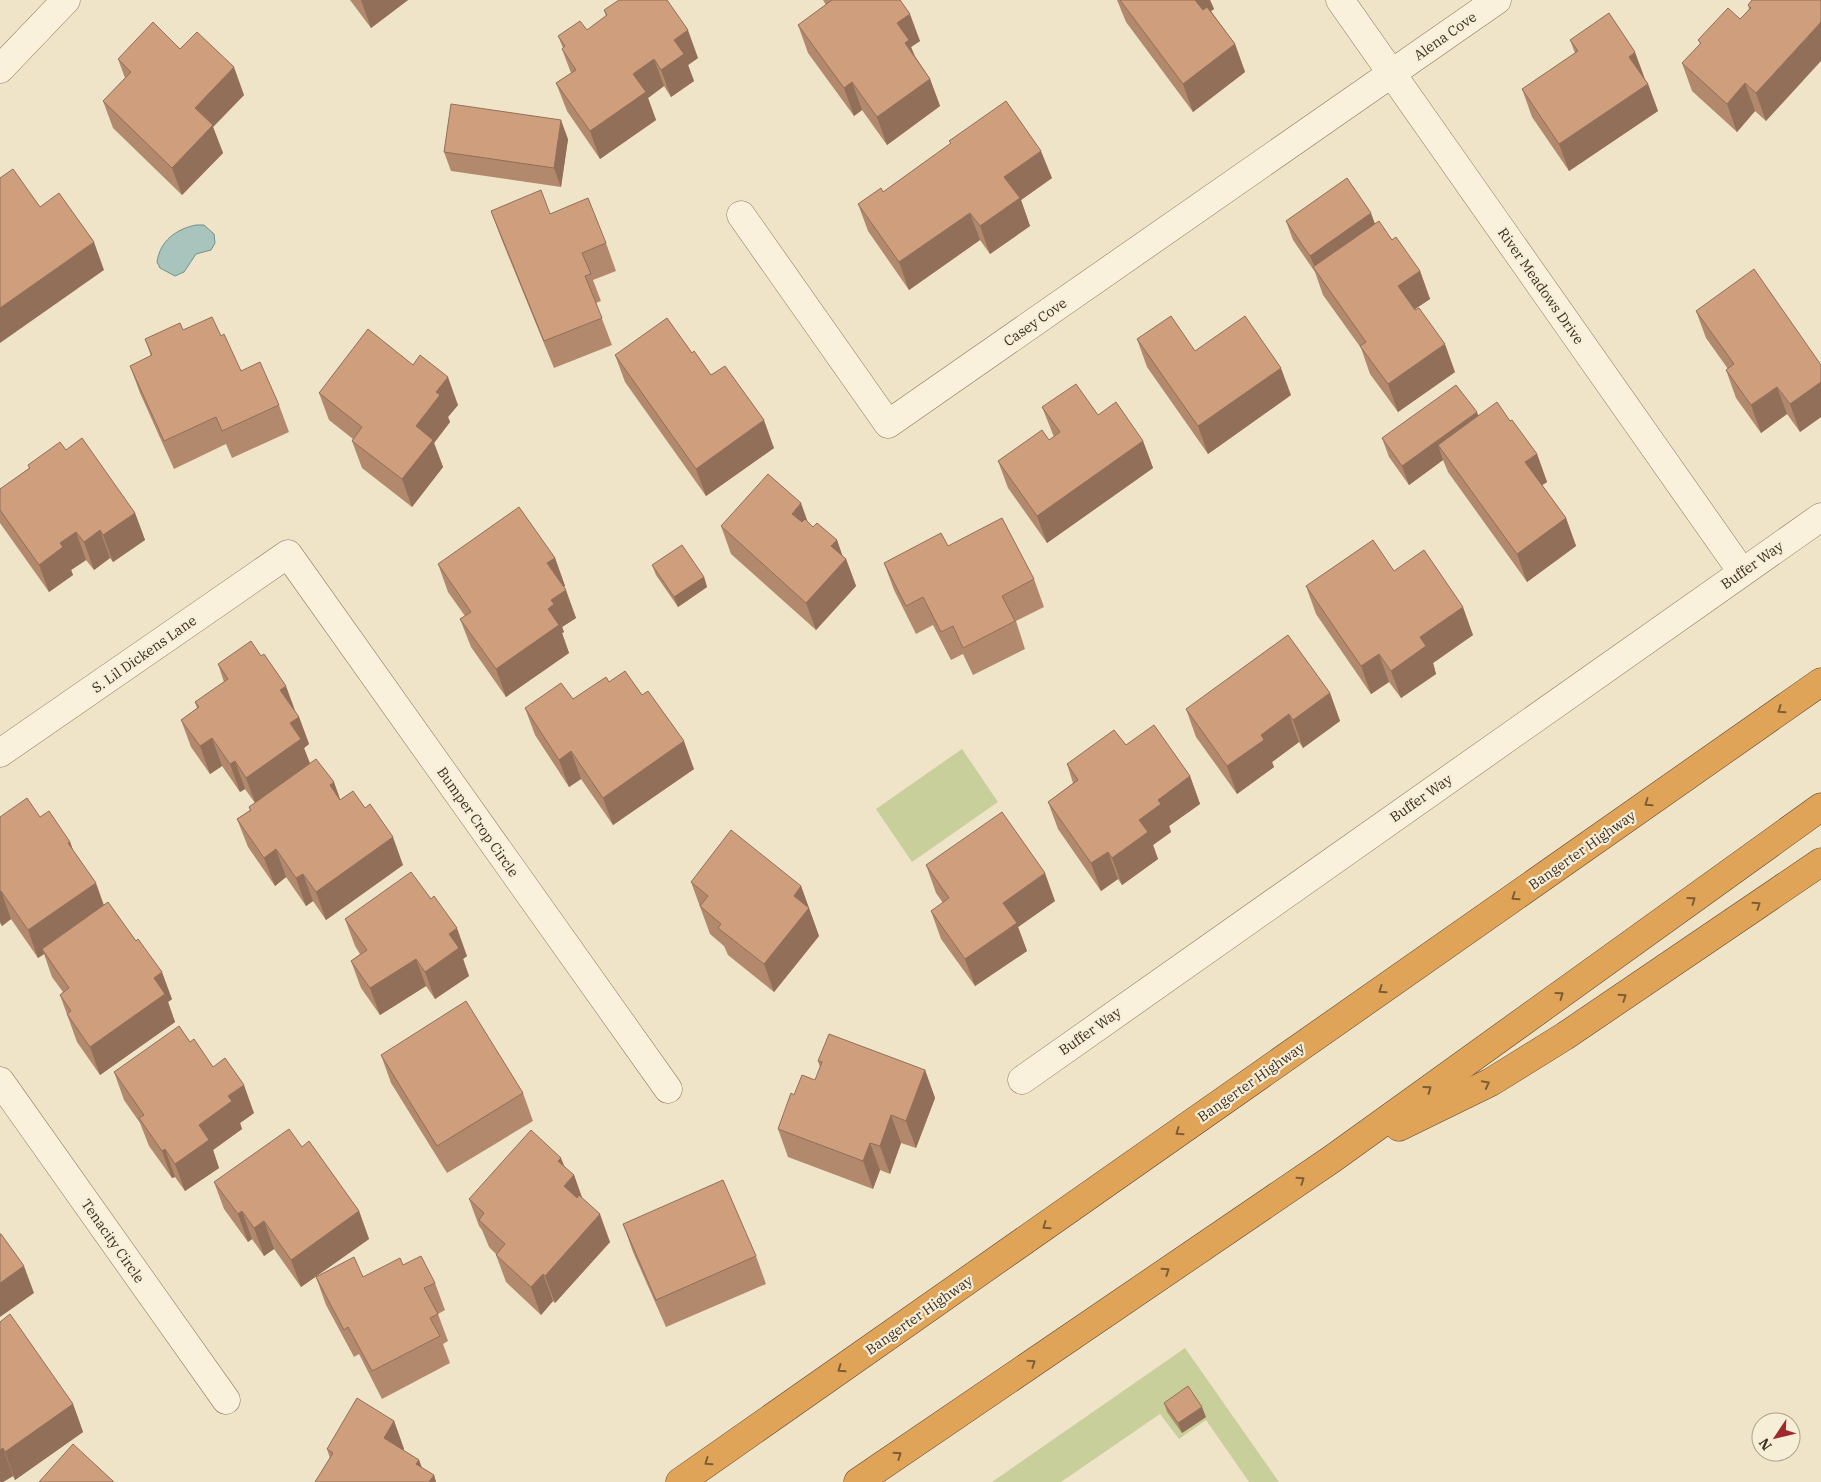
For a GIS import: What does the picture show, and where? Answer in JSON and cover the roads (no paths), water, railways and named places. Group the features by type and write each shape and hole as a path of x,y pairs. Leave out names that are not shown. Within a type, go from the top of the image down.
{"highway":[{"name":"Bangerter Highway","path":"680,1482 1821,682"},
{"path":"858,1482 1332,1159 1821,807"},
{"path":"1332,1159 1491,1082 1565,1036 1821,862"}],"street":[{"path":"0,69 66,0"},
{"name":"River Meadows Drive","path":"1340,0 1742,572"},
{"name":"Alena Cove","path":"1392,73 1497,0"},
{"name":"Casey Cove","path":"741,214 888,424 1392,73"},
{"name":"Buffer Way","path":"1022,1080 1821,517"},
{"name":"S. Lil Dickens Lane","path":"0,753 288,554"},
{"name":"Bumper Crop Circle","path":"288,554 668,1089"},
{"name":"Tenacity Circle","path":"0,1081 226,1400"}],"water":[{"path":"196,225 204,225 214,234 215,243 211,250 196,254 184,272 175,276 160,268 157,262 165,242 176,233"}]}
